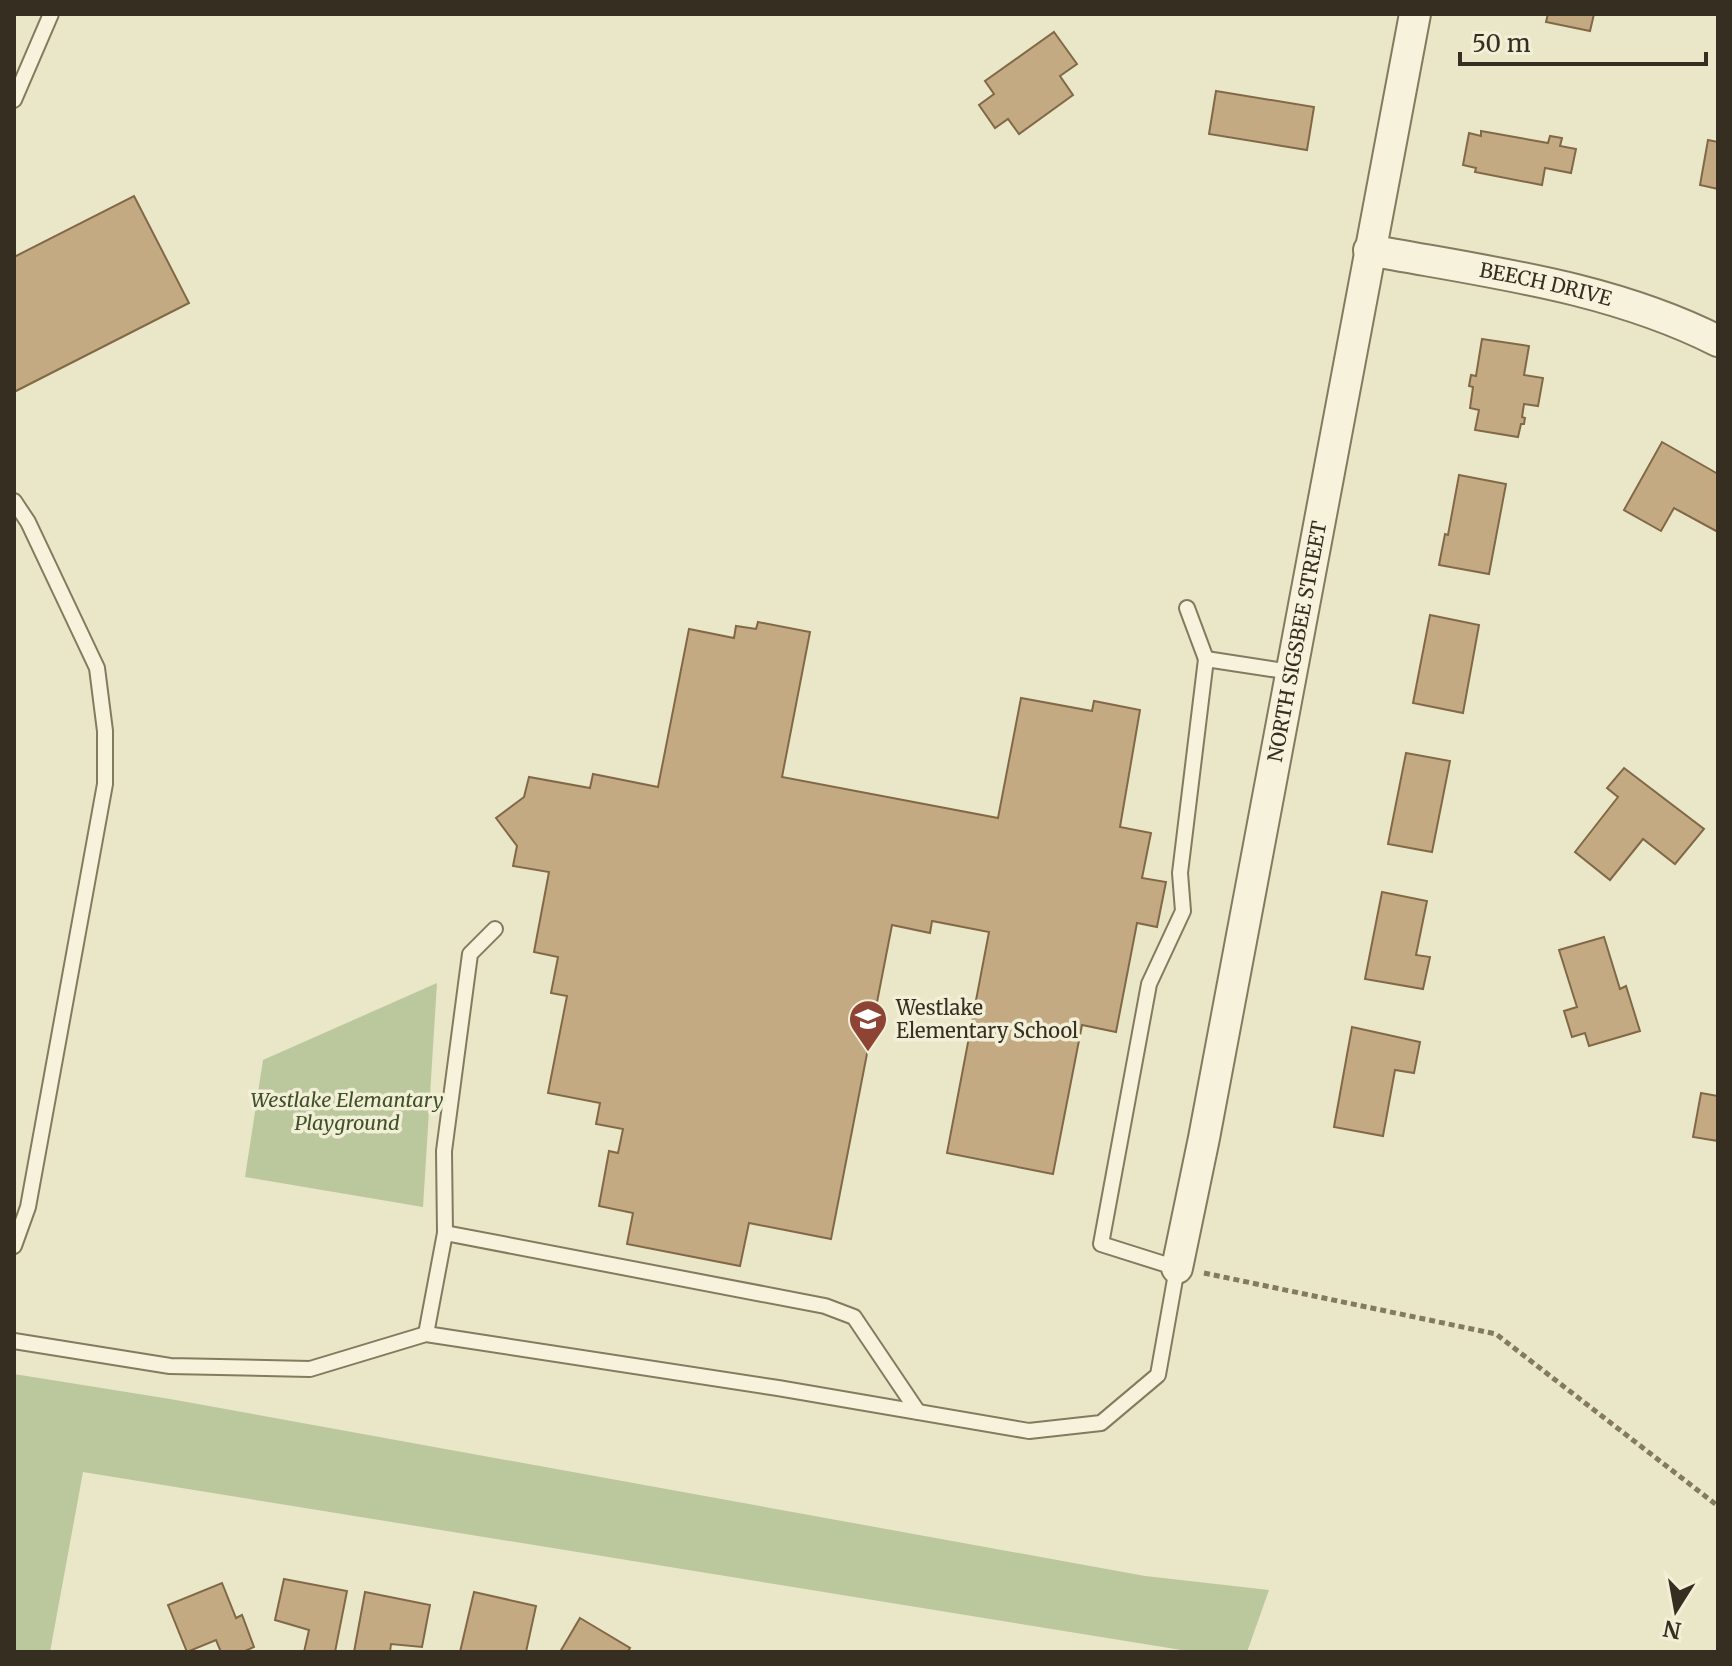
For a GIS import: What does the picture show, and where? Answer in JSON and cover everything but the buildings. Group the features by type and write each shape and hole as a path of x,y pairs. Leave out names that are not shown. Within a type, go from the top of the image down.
{"street":[{"name":"NORTH SIGSBEE STREET","path":"1177,1268 1415,14"},
{"name":"BEECH DRIVE","path":"1369,250 1591,292 1659,313 1718,341"}],"lane":[{"path":"14,100 51,14"},
{"path":"14,501 28,522 97,668 105,731 105,784 28,1207 14,1246"},
{"path":"14,1341 170,1366 310,1369 426,1334 778,1388 1029,1431 1101,1423 1158,1375 1177,1268 1101,1244 1149,984 1183,911 1180,873 1206,659 1187,608"},
{"path":"1206,659 1291,672"},
{"path":"426,1334 445,1233 444,1151 470,954 495,929"},
{"path":"445,1233 825,1306 854,1317 918,1412"}],"path":[{"path":"1177,1268 1496,1334 1718,1506"}],"green space":[{"name":"Westlake Elemantary Playground","path":"437,983 423,1207 245,1177 263,1060"},
{"path":"14,1374 170,1399 1145,1576 1269,1590 1247,1652 1194,1652 83,1472 50,1652 14,1652"}],"place":[{"name":"Westlake Elementary School","path":"868,1053"}]}
